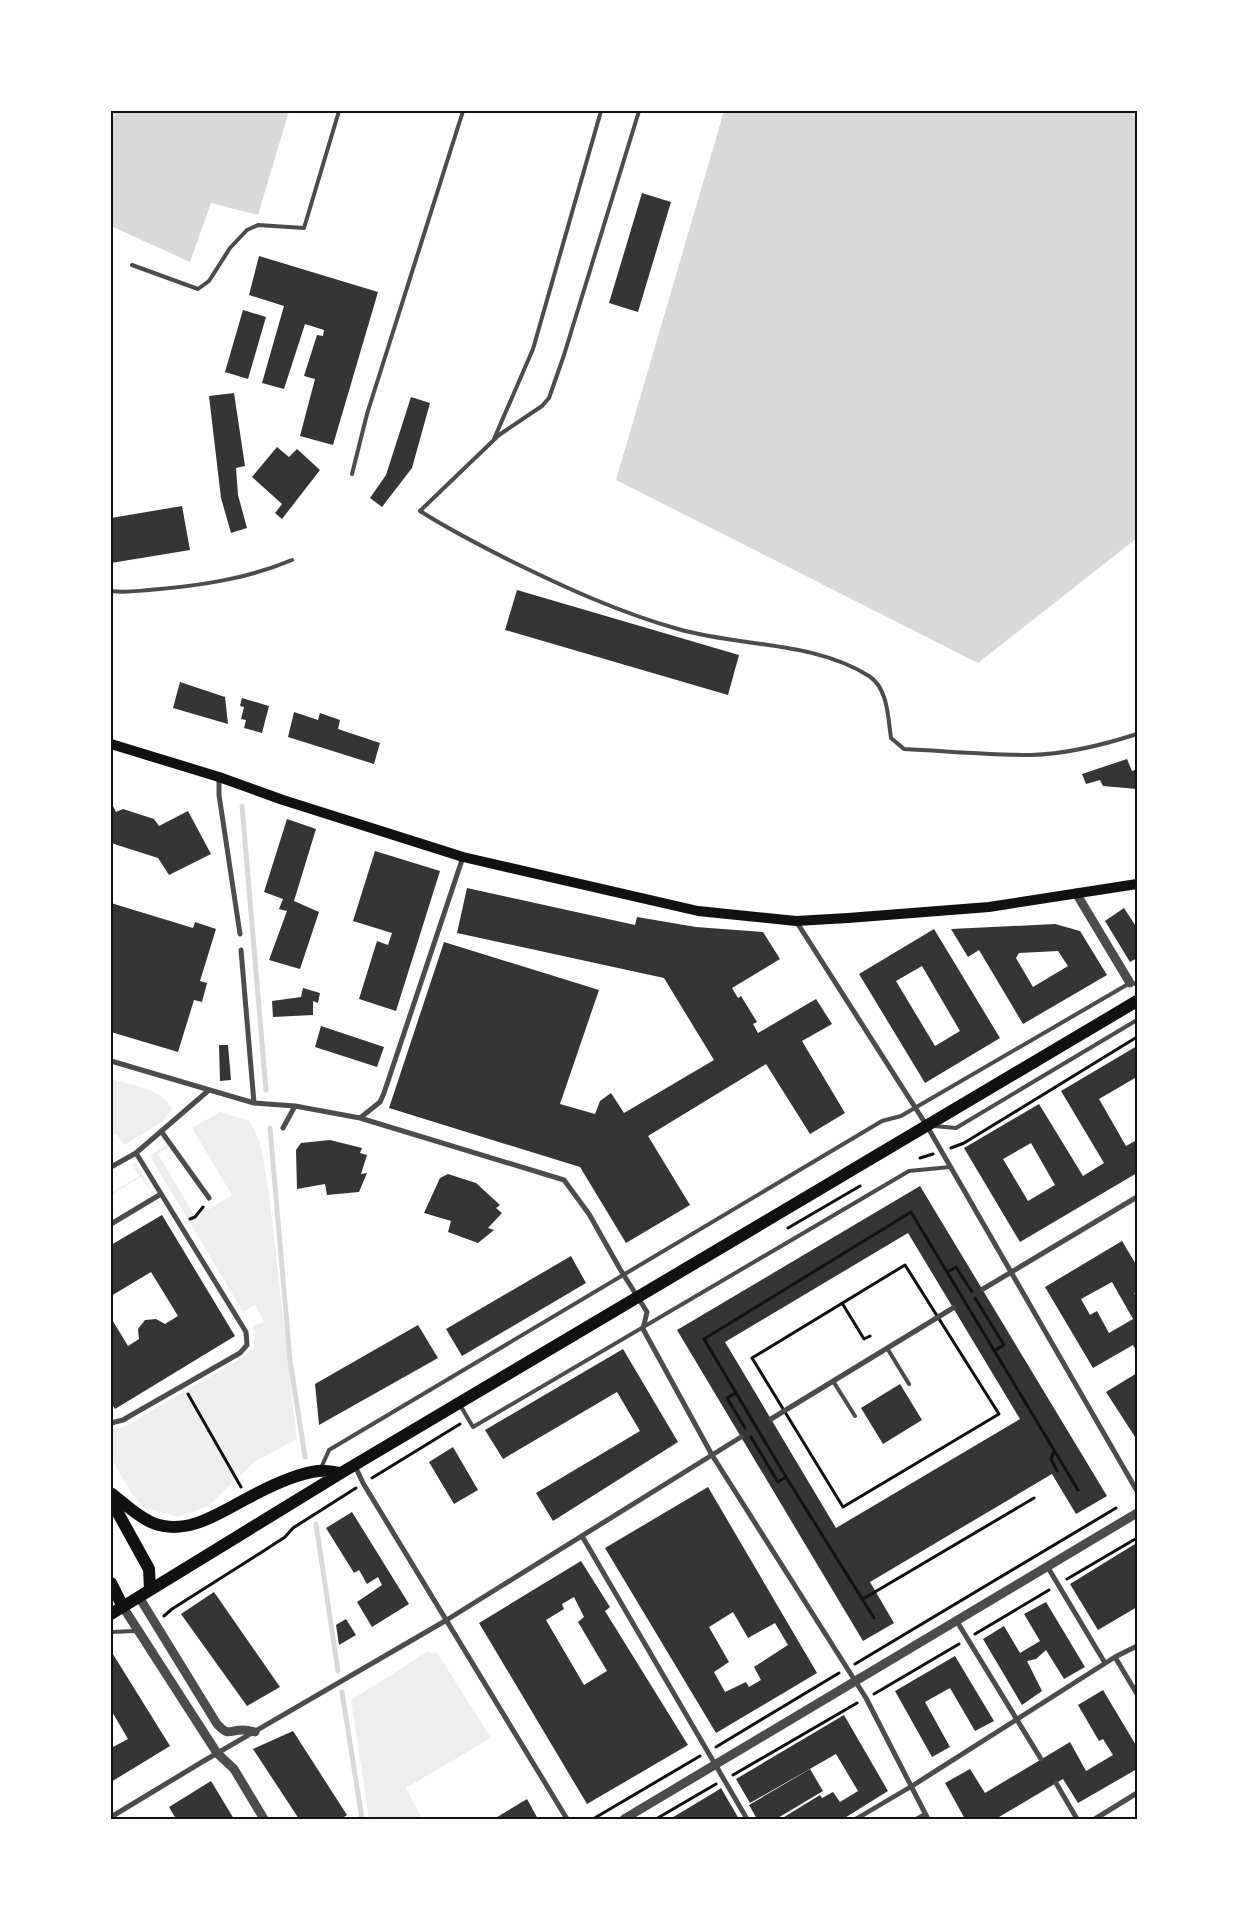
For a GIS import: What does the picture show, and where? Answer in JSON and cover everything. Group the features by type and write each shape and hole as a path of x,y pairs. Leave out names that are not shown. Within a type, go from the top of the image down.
{"main road":[{"path":"111,744 219,777 283,800 463,857 698,911 796,921 989,907 1137,884"},
{"path":"111,1614 341,1473 1137,1001"},
{"path":"112,1494 140,1516 153,1523 176,1528 221,1514 248,1498 287,1480 320,1470 341,1473"},
{"path":"112,1494 113,1504 149,1569 145,1593"},
{"path":"111,1583 123,1608"}],"street":[{"path":"219,777 219,795 240,934"},
{"path":"360,1118 380,1102 384,1093 463,857"},
{"path":"1076,893 1133,984"},
{"path":"796,921 927,1126 1137,1491"},
{"path":"241,950 254,1103"},
{"path":"111,1061 254,1103 295,1106 360,1118 564,1180 589,1214 647,1312 643,1329 712,1455 866,1698 927,1816"},
{"path":"111,1167 136,1153 209,1090"},
{"path":"283,1128 295,1106"},
{"path":"161,1131 210,1198"},
{"path":"111,1423 123,1420 183,1386 240,1353 247,1345 246,1332 136,1153"},
{"path":"111,1224 161,1194"},
{"path":"983,1289 1137,1197"},
{"path":"771,1419 953,1308"},
{"path":"111,1817 217,1753 445,1621 741,1438"},
{"path":"355,1466 363,1483 445,1621 567,1819"},
{"path":"624,1819 1137,1513"},
{"path":"582,1536 747,1819"},
{"path":"1047,1566 1105,1663"},
{"path":"145,1593 217,1724 223,1731 231,1733 242,1730 255,1732"},
{"path":"123,1608 217,1753 234,1769 264,1819"},
{"path":"956,1620 1042,1759"},
{"path":"856,1819 912,1786 1105,1663 1137,1646"},
{"path":"1115,1657 1137,1694"},
{"path":"1056,1783 1077,1819"},
{"path":"1095,1819 1137,1793"}],"lane":[{"path":"132,265 198,290 209,281 230,248 247,230 258,225 304,228 339,111"},
{"path":"352,474 367,414 462,111"},
{"path":"492,443 533,349 601,111"},
{"path":"639,111 549,398 542,406 500,435 420,511 459,535 608,605 679,629 743,642 812,652 848,664 870,677 881,690 891,738 904,749 1032,755 1071,751 1114,742 1137,734"},
{"path":"111,591 171,588 237,579 292,560"},
{"path":"320,1470 329,1450 624,1276 882,1120 901,1116 1133,984"},
{"path":"927,1126 956,1128 1137,1020"},
{"path":"459,1403 473,1427 643,1329 909,1171 950,1167"},
{"path":"887,1348 909,1384"},
{"path":"833,1381 855,1416"},
{"path":"111,1632 114,1630 138,1631"},
{"path":"916,1819 927,1816"}],"path":[{"path":"180,1224 195,1217 210,1198"},
{"path":"911,1212 1078,1490"},
{"path":"905,1265 938,1317 999,1414 843,1507 752,1358 905,1265"},
{"path":"947,1272 956,1267 1004,1345 994,1351"},
{"path":"842,1303 864,1340 870,1336"},
{"path":"183,1386 248,1498"},
{"path":"736,1393 727,1398 736,1413"},
{"path":"1054,1450 1051,1459 1057,1471"},
{"path":"769,1468 778,1482 786,1477"},
{"path":"863,1599 1034,1498"},
{"path":"593,1819 1123,1505"},
{"path":"656,1819 1137,1538"}],"shaded area":[{"path":"111,111 289,111 258,215 211,203 190,262 111,226"},
{"path":"724,111 1137,111 1137,538 978,663 616,480"},
{"path":"111,1079 154,1092 168,1102 172,1109 162,1122 124,1145 116,1133 111,1136"},
{"path":"220,1112 250,1121 261,1146 269,1193 297,1439 254,1462 208,1506 179,1517 143,1507 132,1494 111,1458 111,1429 124,1427 243,1357 253,1349 255,1335 253,1326 264,1322 255,1305 243,1312 189,1221 232,1195 192,1128"},
{"path":"167,1144 170,1147 158,1154 194,1215 188,1219 152,1160 151,1155"},
{"path":"135,1162 150,1188 148,1188 141,1177 111,1195 111,1193 139,1176 132,1164"},
{"path":"427,1652 438,1654 491,1738 406,1788 422,1819 369,1819 351,1700"}],"building":[{"path":"642,193 671,202 638,312 609,303"},
{"path":"259,256 378,292 333,445 300,436 315,379 304,376 317,335 323,336 324,330 305,324 284,389 262,383 284,306 249,295"},
{"path":"243,310 266,317 248,379 225,372"},
{"path":"234,393 245,466 236,468 238,495 247,528 231,533 221,498 209,396"},
{"path":"411,397 430,403 412,468 382,507 370,498 386,475"},
{"path":"277,447 289,457 297,449 320,470 282,519 275,513 282,504 252,477"},
{"path":"182,506 190,550 111,563 111,518"},
{"path":"517,590 739,655 728,695 505,630"},
{"path":"180,682 225,697 228,724 173,708"},
{"path":"242,698 269,706 262,733 244,728 246,720 241,719 244,707 240,706"},
{"path":"294,712 318,720 320,713 340,720 338,729 380,743 374,764 288,737"},
{"path":"1127,759 1132,771 1137,769 1137,789 1103,786 1100,780 1086,784 1082,774"},
{"path":"111,802 116,812 123,809 151,818 159,826 188,811 211,854 169,875 158,858 111,843"},
{"path":"287,819 316,829 294,901 319,912 300,969 269,960 287,911 279,909 283,899 264,892"},
{"path":"375,851 440,871 396,1011 359,999 377,941 388,945 392,933 353,921"},
{"path":"467,888 635,925 637,917 696,927 763,932 780,959 732,988 738,998 741,996 757,1022 753,1024 758,1033 816,999 832,1024 802,1041 845,1113 810,1134 766,1064 648,1136 690,1205 626,1243 580,1167 389,1108 444,942 599,990 560,1104 595,1114 600,1101 611,1093 624,1113 714,1060 664,978 457,933"},
{"path":"111,903 193,928 195,922 216,929 200,981 207,983 202,1002 194,1000 178,1052 111,1032"},
{"path":"1124,908 1137,928 1137,958 1130,962 1105,921"},
{"path":"1055,924 1080,931 1107,975 1023,1024 979,950 968,957 951,929","holes":["1058,951 1068,966 1033,987 1016,958 1019,953"]},
{"path":"934,929 1000,1038 925,1083 859,974","holes":["922,966 960,1031 935,1046 896,981"]},
{"path":"303,988 320,993 318,1003 313,1001 313,1015 273,1017 272,1001 301,997"},
{"path":"321,1026 384,1047 377,1067 315,1047"},
{"path":"219,1045 228,1045 231,1080 220,1081"},
{"path":"1137,1046 1137,1081 1135,1078 1099,1099 1126,1146 1137,1140 1137,1173 1020,1242 964,1148 1039,1104 1083,1176 1104,1163 1061,1091","holes":["1031,1143 1055,1185 1028,1201 1003,1159"]},
{"path":"330,1140 362,1148 360,1153 367,1155 361,1174 367,1173 359,1192 327,1195 325,1184 297,1189 296,1150 301,1143"},
{"path":"448,1174 476,1183 500,1205 496,1208 502,1213 488,1228 494,1230 478,1243 448,1232 451,1221 424,1213 440,1178"},
{"path":"920,1186 1107,1496 1076,1514 1052,1474 870,1582 894,1623 863,1641 677,1330","holes":["908,1233 1020,1419 836,1528 725,1342"]},
{"path":"162,1215 235,1336 115,1409 111,1403 111,1318 128,1346 139,1339 138,1329 145,1320 156,1319 165,1324 178,1316 151,1272 111,1296 111,1245"},
{"path":"1122,1241 1137,1266 1137,1292 1134,1293 1137,1298 1137,1352 1133,1345 1093,1368 1045,1287","holes":["1112,1282 1133,1319 1109,1333 1097,1311 1090,1315 1081,1299"]},
{"path":"571,1256 586,1283 462,1356 446,1329"},
{"path":"418,1325 438,1358 319,1425 315,1384"},
{"path":"623,1349 678,1442 553,1521 536,1493 640,1431 617,1392 503,1459 485,1430"},
{"path":"1137,1373 1137,1440 1106,1392"},
{"path":"900,1384 922,1420 883,1444 861,1408"},
{"path":"453,1447 478,1490 454,1504 429,1462"},
{"path":"708,1487 817,1673 716,1733 605,1548","holes":["733,1612 748,1638 775,1623 788,1645 754,1667 761,1680 749,1687 746,1682 725,1692 714,1672 729,1662 709,1627"]},
{"path":"352,1512 409,1604 372,1627 357,1602 382,1585 378,1577 367,1584 359,1570 354,1573 326,1528"},
{"path":"1135,1544 1137,1607 1098,1630 1070,1584"},
{"path":"581,1561 610,1607 605,1611 688,1745 587,1804 479,1623","holes":["574,1597 584,1617 578,1622 607,1671 584,1685 546,1620 564,1609 562,1604"]},
{"path":"214,1592 280,1687 247,1706 181,1614"},
{"path":"1046,1602 1085,1667 1064,1679 1046,1650 1036,1659 1027,1661 1042,1691 1022,1705 983,1639 1004,1626 1020,1653 1040,1641 1024,1614"},
{"path":"346,1619 356,1635 339,1645 336,1625"},
{"path":"111,1651 170,1746 111,1782 111,1748 128,1739 111,1710"},
{"path":"955,1656 994,1721 975,1731 950,1688 925,1702 950,1747 932,1757 895,1691"},
{"path":"1103,1690 1137,1747 1137,1769 1078,1803 1063,1779 999,1817 1000,1819 965,1819 945,1783 970,1769 985,1793 1070,1742 1086,1771 1113,1755 1103,1739 1099,1741 1078,1705"},
{"path":"844,1715 888,1791 843,1819 781,1819 820,1795 822,1798 833,1792 840,1802 858,1791 836,1754 750,1803 736,1779"},
{"path":"293,1731 347,1815 341,1819 299,1819 253,1749"},
{"path":"810,1769 823,1791 776,1819 757,1819 749,1805"},
{"path":"211,1781 234,1819 176,1819 169,1807"},
{"path":"721,1788 739,1819 670,1819 715,1792"},
{"path":"527,1799 538,1819 494,1819"}],"waterway":[{"path":"242,806 266,1090"},
{"path":"270,1128 290,1360 305,1457"},
{"path":"316,1524 338,1671"},
{"path":"342,1692 362,1819"}]}
